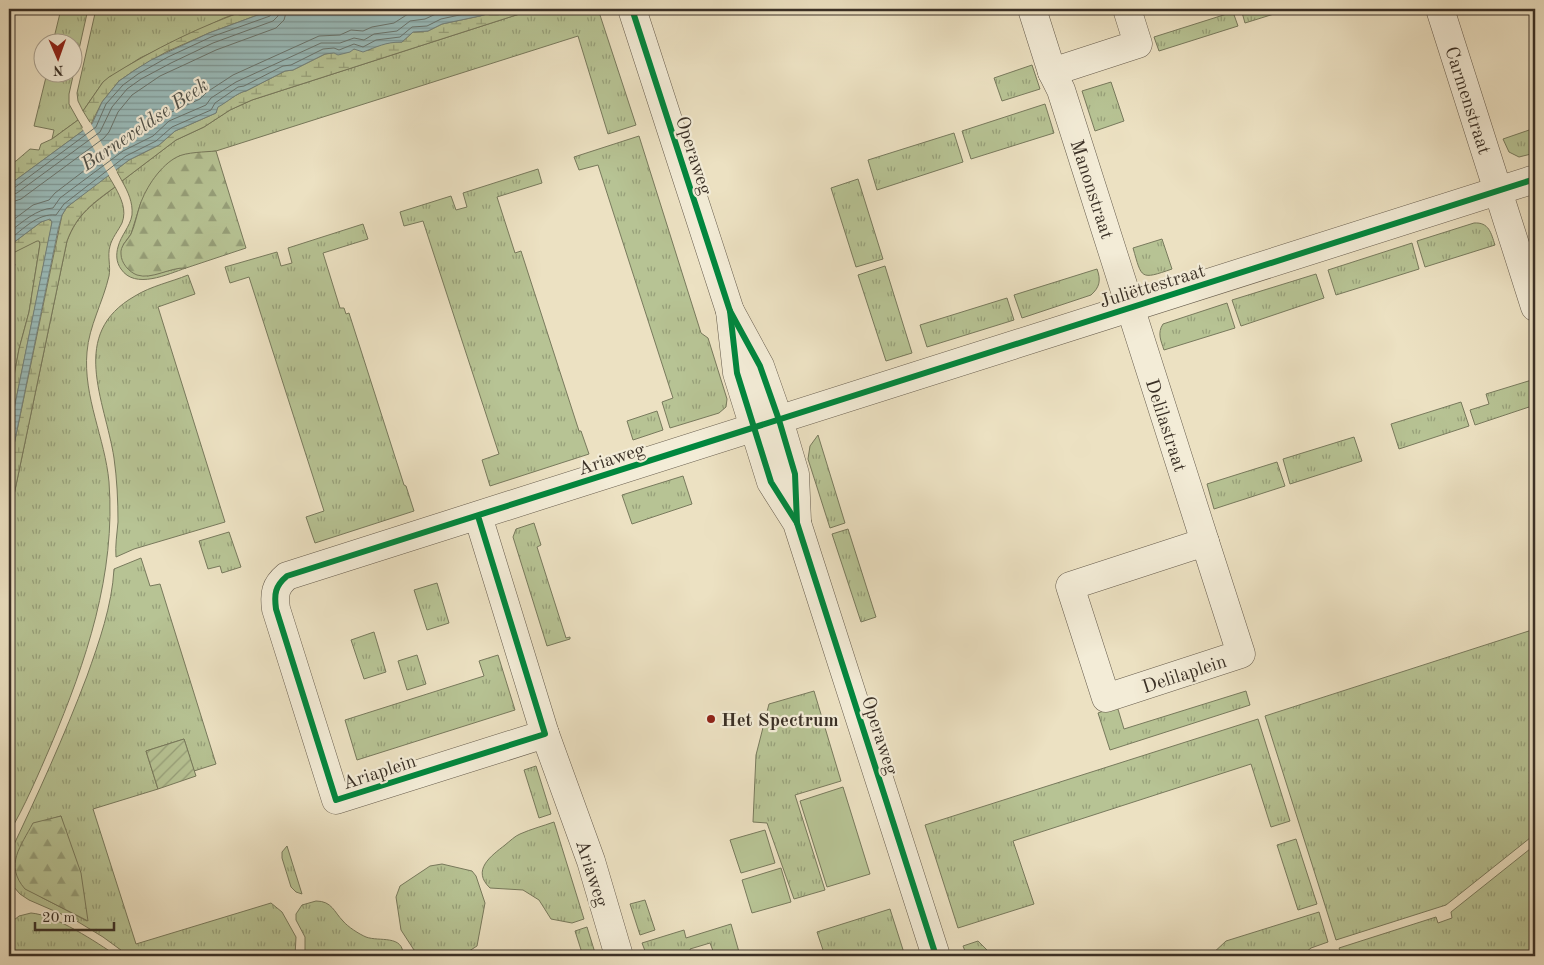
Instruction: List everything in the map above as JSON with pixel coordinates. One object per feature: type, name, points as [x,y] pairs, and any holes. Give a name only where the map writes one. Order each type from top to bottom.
[{"type":"street","name":"Operaweg","points":[[632,9],[730,311],[736,373],[766,424],[771,482],[797,523],[936,956]]},
{"type":"street","name":"Manonstraat","points":[[1032,9],[1052,72],[1061,90],[1130,307]]},
{"type":"street","points":[[1052,72],[1138,44],[1127,9]]},
{"type":"street","name":"Carmenstraat","points":[[1440,9],[1535,307]]},
{"type":"street","name":"Juliëttestraat","points":[[766,424],[1535,179]]},
{"type":"street","name":"Delilastraat","points":[[1130,307],[1205,542]]},
{"type":"street","name":"Ariaweg","points":[[478,516],[766,424]]},
{"type":"street","points":[[478,516],[545,734]]},
{"type":"street","name":"Ariaplein","points":[[478,516],[449,523],[287,576],[280,581],[274,594],[276,608],[336,800],[545,734]]},
{"type":"street","name":"Delilaplein","points":[[1205,542],[1242,654],[1106,698],[1070,586],[1205,542]]},
{"type":"street","name":"Ariaweg","points":[[545,734],[591,862],[619,956]]},
{"type":"green space","points":[[61,9],[88,9],[82,36],[82,32],[55,32]]},
{"type":"green space","points":[[96,9],[250,9],[224,18],[140,58],[103,82],[83,111],[78,101],[77,93],[79,82],[82,82],[82,71]]},
{"type":"green space","points":[[250,9],[274,9],[209,33],[166,52],[135,70],[119,81],[102,102],[91,124],[83,111],[103,82],[109,77],[178,39]]},
{"type":"green space","points":[[504,9],[535,9],[252,100],[230,110],[204,127],[176,140],[122,181],[116,170],[129,160],[159,145],[175,131],[216,113],[217,107],[239,93],[325,54],[354,49],[369,50],[377,45],[402,42],[413,32],[428,31],[442,24]]},
{"type":"green space","points":[[535,9],[598,9],[636,125],[608,134],[578,36],[216,151],[179,156],[141,202],[131,234],[123,245],[147,276],[186,268],[152,279],[135,279],[127,275],[119,266],[117,250],[132,215],[130,197],[122,181],[176,140],[204,127],[230,110],[252,100]]},
{"type":"green space","points":[[1241,9],[1290,9],[1245,23]]},
{"type":"green space","points":[[1233,12],[1238,26],[1159,51],[1154,37]]},
{"type":"green space","points":[[1032,65],[1040,89],[1002,101],[994,78]]},
{"type":"green space","points":[[45,82],[72,82],[69,104],[78,120],[52,139],[54,130],[34,126]]},
{"type":"green space","points":[[1111,82],[1124,121],[1095,131],[1082,91]]},
{"type":"green space","points":[[1045,104],[1054,133],[971,159],[962,131]]},
{"type":"green space","points":[[78,120],[84,130],[9,185],[9,163],[16,161],[30,149],[39,150],[41,144],[52,139]]},
{"type":"green space","points":[[1535,128],[1535,153],[1519,157],[1509,152],[1503,139]]},
{"type":"green space","points":[[954,133],[963,162],[877,190],[868,160]]},
{"type":"green space","points":[[639,136],[701,333],[708,338],[727,399],[726,407],[719,413],[670,428],[662,402],[673,398],[598,165],[579,170],[574,157]]},
{"type":"green space","points":[[216,151],[246,248],[186,268],[174,269],[155,275],[143,276],[131,272],[122,261],[122,248],[131,234],[140,205],[150,184],[165,165],[181,155]]},
{"type":"green space","points":[[538,169],[542,183],[497,197],[515,253],[521,251],[579,431],[581,431],[589,454],[490,486],[482,460],[499,454],[423,221],[404,226],[400,212],[451,196],[456,210],[467,207],[463,193]]},
{"type":"green space","points":[[108,175],[115,187],[86,210],[76,223],[67,241],[9,519],[9,469],[62,215],[67,207]]},
{"type":"green space","points":[[858,179],[883,259],[856,267],[831,188]]},
{"type":"green space","points":[[115,187],[123,204],[124,213],[122,223],[110,246],[109,276],[90,333],[87,352],[88,385],[109,482],[108,550],[103,584],[87,650],[64,714],[31,790],[9,833],[9,519],[67,241],[81,217],[93,204]]},
{"type":"green space","points":[[47,219],[52,221],[51,229],[9,434],[9,403],[19,349],[29,312],[40,244],[37,241],[9,255],[9,246]]},
{"type":"green space","points":[[1474,223],[1483,224],[1489,229],[1495,245],[1425,267],[1417,241]]},
{"type":"green space","points":[[363,224],[368,239],[323,253],[340,308],[344,308],[346,314],[349,313],[414,511],[315,543],[306,517],[324,511],[249,277],[230,283],[225,267],[277,252],[281,266],[292,263],[288,248]]},
{"type":"green space","points":[[1162,239],[1172,269],[1154,275],[1144,274],[1138,266],[1133,248]]},
{"type":"green space","points":[[39,240],[40,244],[29,312],[19,349],[9,403],[9,273],[13,274],[15,264],[9,263],[9,255]]},
{"type":"green space","points":[[1412,243],[1419,269],[1336,295],[1328,270]]},
{"type":"green space","points":[[885,266],[912,353],[886,361],[858,275]]},
{"type":"green space","points":[[1097,269],[1099,283],[1091,295],[1022,318],[1014,295]]},
{"type":"green space","points":[[1316,274],[1324,298],[1241,326],[1232,300]]},
{"type":"green space","points":[[188,275],[195,294],[158,307],[225,522],[134,549],[116,557],[118,498],[116,474],[96,370],[97,349],[102,329],[114,311],[135,296]]},
{"type":"green space","points":[[1007,298],[1014,320],[927,347],[920,325]]},
{"type":"green space","points":[[1227,303],[1235,328],[1164,350],[1160,334],[1163,324]]},
{"type":"green space","points":[[1535,379],[1535,405],[1475,425],[1470,410],[1489,404],[1486,394]]},
{"type":"green space","points":[[1461,402],[1469,426],[1399,449],[1391,424]]},
{"type":"green space","points":[[657,411],[663,430],[633,440],[627,421]]},
{"type":"green space","points":[[818,435],[845,523],[830,528],[808,459],[810,446]]},
{"type":"green space","points":[[1354,437],[1362,461],[1290,484],[1283,459]]},
{"type":"green space","points":[[1277,462],[1285,486],[1214,509],[1207,484]]},
{"type":"green space","points":[[683,476],[692,504],[632,524],[622,495]]},
{"type":"green space","points":[[534,523],[541,545],[537,547],[566,638],[570,637],[570,639],[547,646],[513,537],[516,529]]},
{"type":"green space","points":[[848,529],[876,617],[861,622],[832,534]]},
{"type":"green space","points":[[229,532],[241,567],[222,573],[220,566],[208,569],[199,541]]},
{"type":"green space","points":[[141,558],[150,586],[160,584],[216,764],[194,771],[184,739],[146,751],[158,789],[93,809],[136,944],[271,903],[282,912],[296,937],[295,956],[129,956],[75,920],[29,900],[13,886],[9,877],[9,855],[50,766],[87,676],[108,610],[114,569]],"holes":[[[61,816],[87,921],[41,897],[51,819]]]},
{"type":"green space","points":[[437,583],[449,623],[427,630],[414,590]]},
{"type":"green space","points":[[1535,629],[1535,772],[1529,783],[1535,790],[1535,834],[1446,905],[1336,940],[1265,716]]},
{"type":"green space","points":[[374,632],[386,672],[364,679],[351,640]]},
{"type":"green space","points":[[417,655],[426,684],[407,690],[398,661]]},
{"type":"green space","points":[[498,655],[515,710],[357,760],[345,720],[484,676],[479,661]]},
{"type":"green space","points":[[814,691],[841,781],[795,795],[825,890],[794,899],[767,823],[753,822],[756,755],[769,704]]},
{"type":"green space","points":[[1246,691],[1250,705],[1110,750],[1098,713],[1117,706],[1124,729]]},
{"type":"green space","points":[[1258,719],[1290,821],[1271,827],[1251,764],[1013,841],[1034,904],[958,928],[925,825]]},
{"type":"green space","points":[[184,739],[196,776],[158,789],[146,751]]},
{"type":"green space","points":[[536,766],[551,814],[539,818],[524,770]]},
{"type":"green space","points":[[843,787],[870,874],[827,887],[800,801]]},
{"type":"green space","points":[[61,816],[81,873],[88,921],[25,889],[16,872],[17,856],[33,823]]},
{"type":"green space","points":[[554,822],[584,919],[572,923],[551,919],[539,900],[523,890],[490,888],[482,875],[485,864],[489,859],[514,837]]},
{"type":"green space","points":[[765,830],[775,863],[741,873],[730,840]]},
{"type":"green space","points":[[1296,839],[1317,904],[1298,910],[1277,845]]},
{"type":"green space","points":[[1535,845],[1535,956],[1342,956],[1339,948],[1436,917],[1438,923],[1452,918],[1451,912]]},
{"type":"green space","points":[[287,846],[302,894],[296,892],[291,887],[282,858],[282,852]]},
{"type":"green space","points":[[442,864],[472,871],[476,876],[485,903],[477,946],[466,953],[426,956],[414,950],[401,930],[396,897],[400,886],[430,866]]},
{"type":"green space","points":[[781,868],[791,902],[752,913],[742,880]]},
{"type":"green space","points":[[645,900],[655,930],[640,935],[630,904]]},
{"type":"green space","points":[[316,901],[329,905],[345,923],[363,936],[390,940],[399,944],[403,956],[305,956],[305,937],[296,920],[296,914],[302,905]]},
{"type":"green space","points":[[890,909],[905,956],[825,956],[817,932]]},
{"type":"green space","points":[[1319,912],[1328,942],[1311,948],[1301,956],[1210,956],[1226,941]]},
{"type":"green space","points":[[31,913],[64,924],[117,956],[9,956],[9,924],[19,916]]},
{"type":"green space","points":[[731,924],[739,952],[726,956],[715,956],[710,943],[690,949],[692,956],[647,956],[642,943],[684,930],[686,938]]},
{"type":"green space","points":[[587,927],[596,956],[583,956],[575,931]]},
{"type":"green space","points":[[978,941],[993,956],[967,956],[963,946]]},
{"type":"water","name":"Barneveldse Beek","points":[[274,9],[504,9],[442,24],[428,31],[413,32],[402,42],[386,44],[363,52],[354,49],[338,55],[334,53],[325,54],[293,70],[285,71],[236,95],[218,107],[216,113],[175,131],[159,145],[129,160],[67,207],[62,215],[58,230],[9,469],[9,434],[52,222],[50,219],[41,222],[9,246],[9,185],[92,124],[102,102],[119,81],[135,70],[151,60],[209,33]]},
{"type":"pier","points":[[90,122],[117,172],[110,177],[82,128]]},
{"type":"cycle path","points":[[632,9],[730,311],[760,366],[779,420],[795,474],[797,523]]},
{"type":"cycle path","points":[[478,516],[545,734],[336,800],[276,609],[276,591],[280,583],[287,576],[1535,179]]},
{"type":"cycle path","points":[[730,311],[737,373],[771,482],[797,523],[936,956]]},
{"type":"place","name":"Het Spectrum","points":[[711,719]]}]
